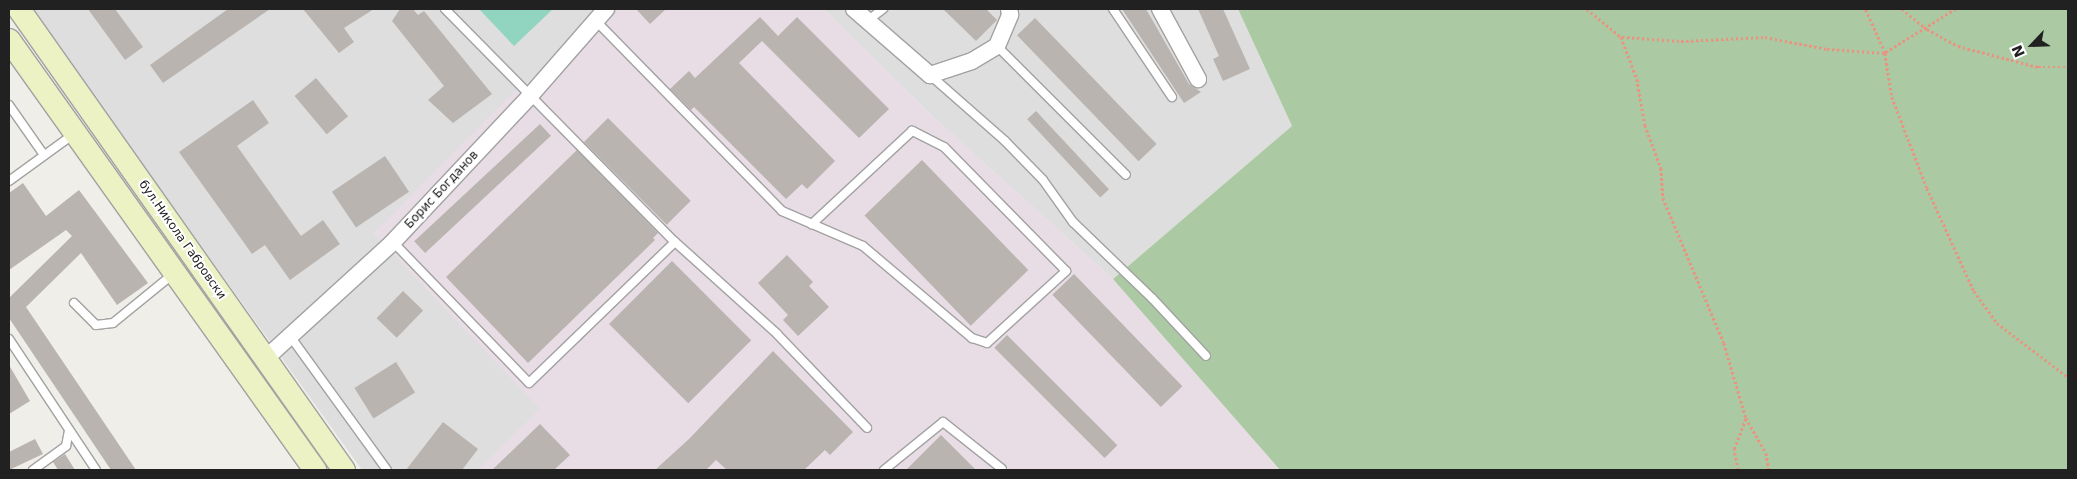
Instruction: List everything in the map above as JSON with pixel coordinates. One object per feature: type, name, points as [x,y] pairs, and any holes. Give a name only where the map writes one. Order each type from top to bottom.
[{"type":"street","name":"бул.Никола Габровски","points":[[19,9],[344,470]]},
{"type":"street","points":[[854,9],[930,75],[972,61],[998,46],[1010,15],[1009,9]]},
{"type":"street","points":[[1160,9],[1198,79]]},
{"type":"street","name":"Борис Богданов","points":[[265,358],[393,242],[529,97],[601,15]]},
{"type":"street","name":"бул.Никола Габровски","points":[[9,40],[315,470]]},
{"type":"lane","points":[[445,9],[529,97],[675,242],[777,334],[867,428]]},
{"type":"lane","points":[[867,21],[883,9]]},
{"type":"lane","points":[[1113,9],[1172,97]]},
{"type":"lane","points":[[601,15],[782,211],[812,224],[863,246],[972,338],[988,343],[1066,271],[944,147],[912,131],[812,224]]},
{"type":"lane","points":[[998,46],[1126,175]]},
{"type":"lane","points":[[930,75],[1005,141],[1043,180],[1073,222],[1152,298],[1206,356]]},
{"type":"lane","points":[[9,104],[44,155]]},
{"type":"lane","points":[[9,181],[75,133]]},
{"type":"lane","points":[[393,242],[529,382],[675,242]]},
{"type":"lane","points":[[74,303],[96,325],[112,323],[174,273]]},
{"type":"lane","points":[[290,336],[387,470]]},
{"type":"lane","points":[[9,339],[96,470]]},
{"type":"lane","points":[[884,470],[943,422],[1002,469]]},
{"type":"lane","points":[[33,470],[66,446],[69,430]]},
{"type":"path","points":[[1587,9],[1621,37],[1638,79],[1645,125],[1661,168],[1663,198],[1724,344],[1746,418],[1766,453],[1769,470]]},
{"type":"path","points":[[1865,9],[1885,53],[1892,97],[1927,188],[1974,292],[1997,323],[2068,377]]},
{"type":"path","points":[[1902,9],[1927,29],[1958,46],[1996,58],[2038,67],[2068,67]]},
{"type":"path","points":[[1621,37],[1681,40],[1764,37],[1826,49],[1885,53],[1927,29],[1956,9]]},
{"type":"path","points":[[1738,470],[1734,449],[1746,418]]},
{"type":"shaded area","points":[[31,9],[617,9],[593,36],[374,233],[541,409],[478,470],[362,470]]},
{"type":"shaded area","points":[[617,9],[824,9],[933,117],[1113,279],[1280,470],[478,470],[540,409],[374,233],[518,88],[593,36]]},
{"type":"shaded area","points":[[824,9],[1238,9],[1292,126],[1113,279],[933,117]]},
{"type":"green space","points":[[479,9],[553,9],[514,46]]},
{"type":"green space","points":[[1238,9],[2068,9],[2068,470],[1280,470],[1113,279],[1292,126]]},
{"type":"building","points":[[88,9],[115,9],[143,47],[125,60]]},
{"type":"building","points":[[228,9],[270,9],[163,83],[150,65]]},
{"type":"building","points":[[303,9],[374,9],[344,28],[354,42],[339,53]]},
{"type":"building","points":[[400,9],[413,9],[418,15],[424,11],[492,94],[453,123],[428,100],[444,86],[392,21]]},
{"type":"building","points":[[636,9],[666,9],[650,24]]},
{"type":"building","points":[[943,9],[986,9],[997,20],[976,41]]},
{"type":"building","points":[[1122,9],[1146,9],[1189,84],[1201,92],[1184,103]]},
{"type":"building","points":[[1198,9],[1223,9],[1250,69],[1223,81],[1213,59],[1219,56]]},
{"type":"building","points":[[760,17],[778,36],[797,17],[889,109],[859,138],[762,41],[739,63],[835,161],[807,189],[802,184],[786,199],[694,107],[691,110],[670,89],[689,71],[695,78]]},
{"type":"building","points":[[1035,18],[1157,144],[1139,161],[1017,35]]},
{"type":"building","points":[[316,78],[348,116],[327,134],[295,96]]},
{"type":"building","points":[[253,100],[269,123],[237,146],[301,236],[323,220],[340,244],[290,280],[265,245],[252,254],[179,152]]},
{"type":"building","points":[[1036,111],[1109,189],[1100,197],[1027,119]]},
{"type":"building","points":[[608,118],[691,201],[667,225],[584,142]]},
{"type":"building","points":[[540,124],[551,136],[425,253],[414,241]]},
{"type":"building","points":[[577,150],[658,233],[653,238],[655,240],[528,363],[446,277]]},
{"type":"building","points":[[385,156],[409,192],[356,227],[332,192]]},
{"type":"building","points":[[922,160],[1028,270],[971,326],[864,216]]},
{"type":"building","points":[[23,183],[46,216],[79,190],[148,283],[117,305],[81,253],[26,307],[136,470],[111,470],[9,318],[9,298],[72,236],[66,230],[9,270],[9,193]]},
{"type":"building","points":[[787,255],[813,282],[809,286],[829,307],[798,336],[783,320],[788,315],[758,283]]},
{"type":"building","points":[[672,261],[751,340],[688,403],[609,324]]},
{"type":"building","points":[[1074,274],[1182,386],[1161,407],[1052,295]]},
{"type":"building","points":[[403,291],[423,310],[397,338],[377,318]]},
{"type":"building","points":[[1007,335],[1117,445],[1105,458],[994,348]]},
{"type":"building","points":[[773,351],[853,432],[830,455],[825,450],[804,470],[727,470],[716,460],[706,470],[655,470],[689,439]]},
{"type":"building","points":[[396,362],[415,393],[374,418],[354,388]]},
{"type":"building","points":[[9,365],[30,401],[9,414]]},
{"type":"building","points":[[443,422],[478,449],[462,470],[406,470]]},
{"type":"building","points":[[540,424],[570,455],[554,470],[492,470]]},
{"type":"building","points":[[941,435],[976,470],[906,470]]},
{"type":"building","points":[[35,439],[43,454],[9,470],[9,452]]},
{"type":"building","points":[[65,454],[75,470],[58,470],[53,462]]}]
